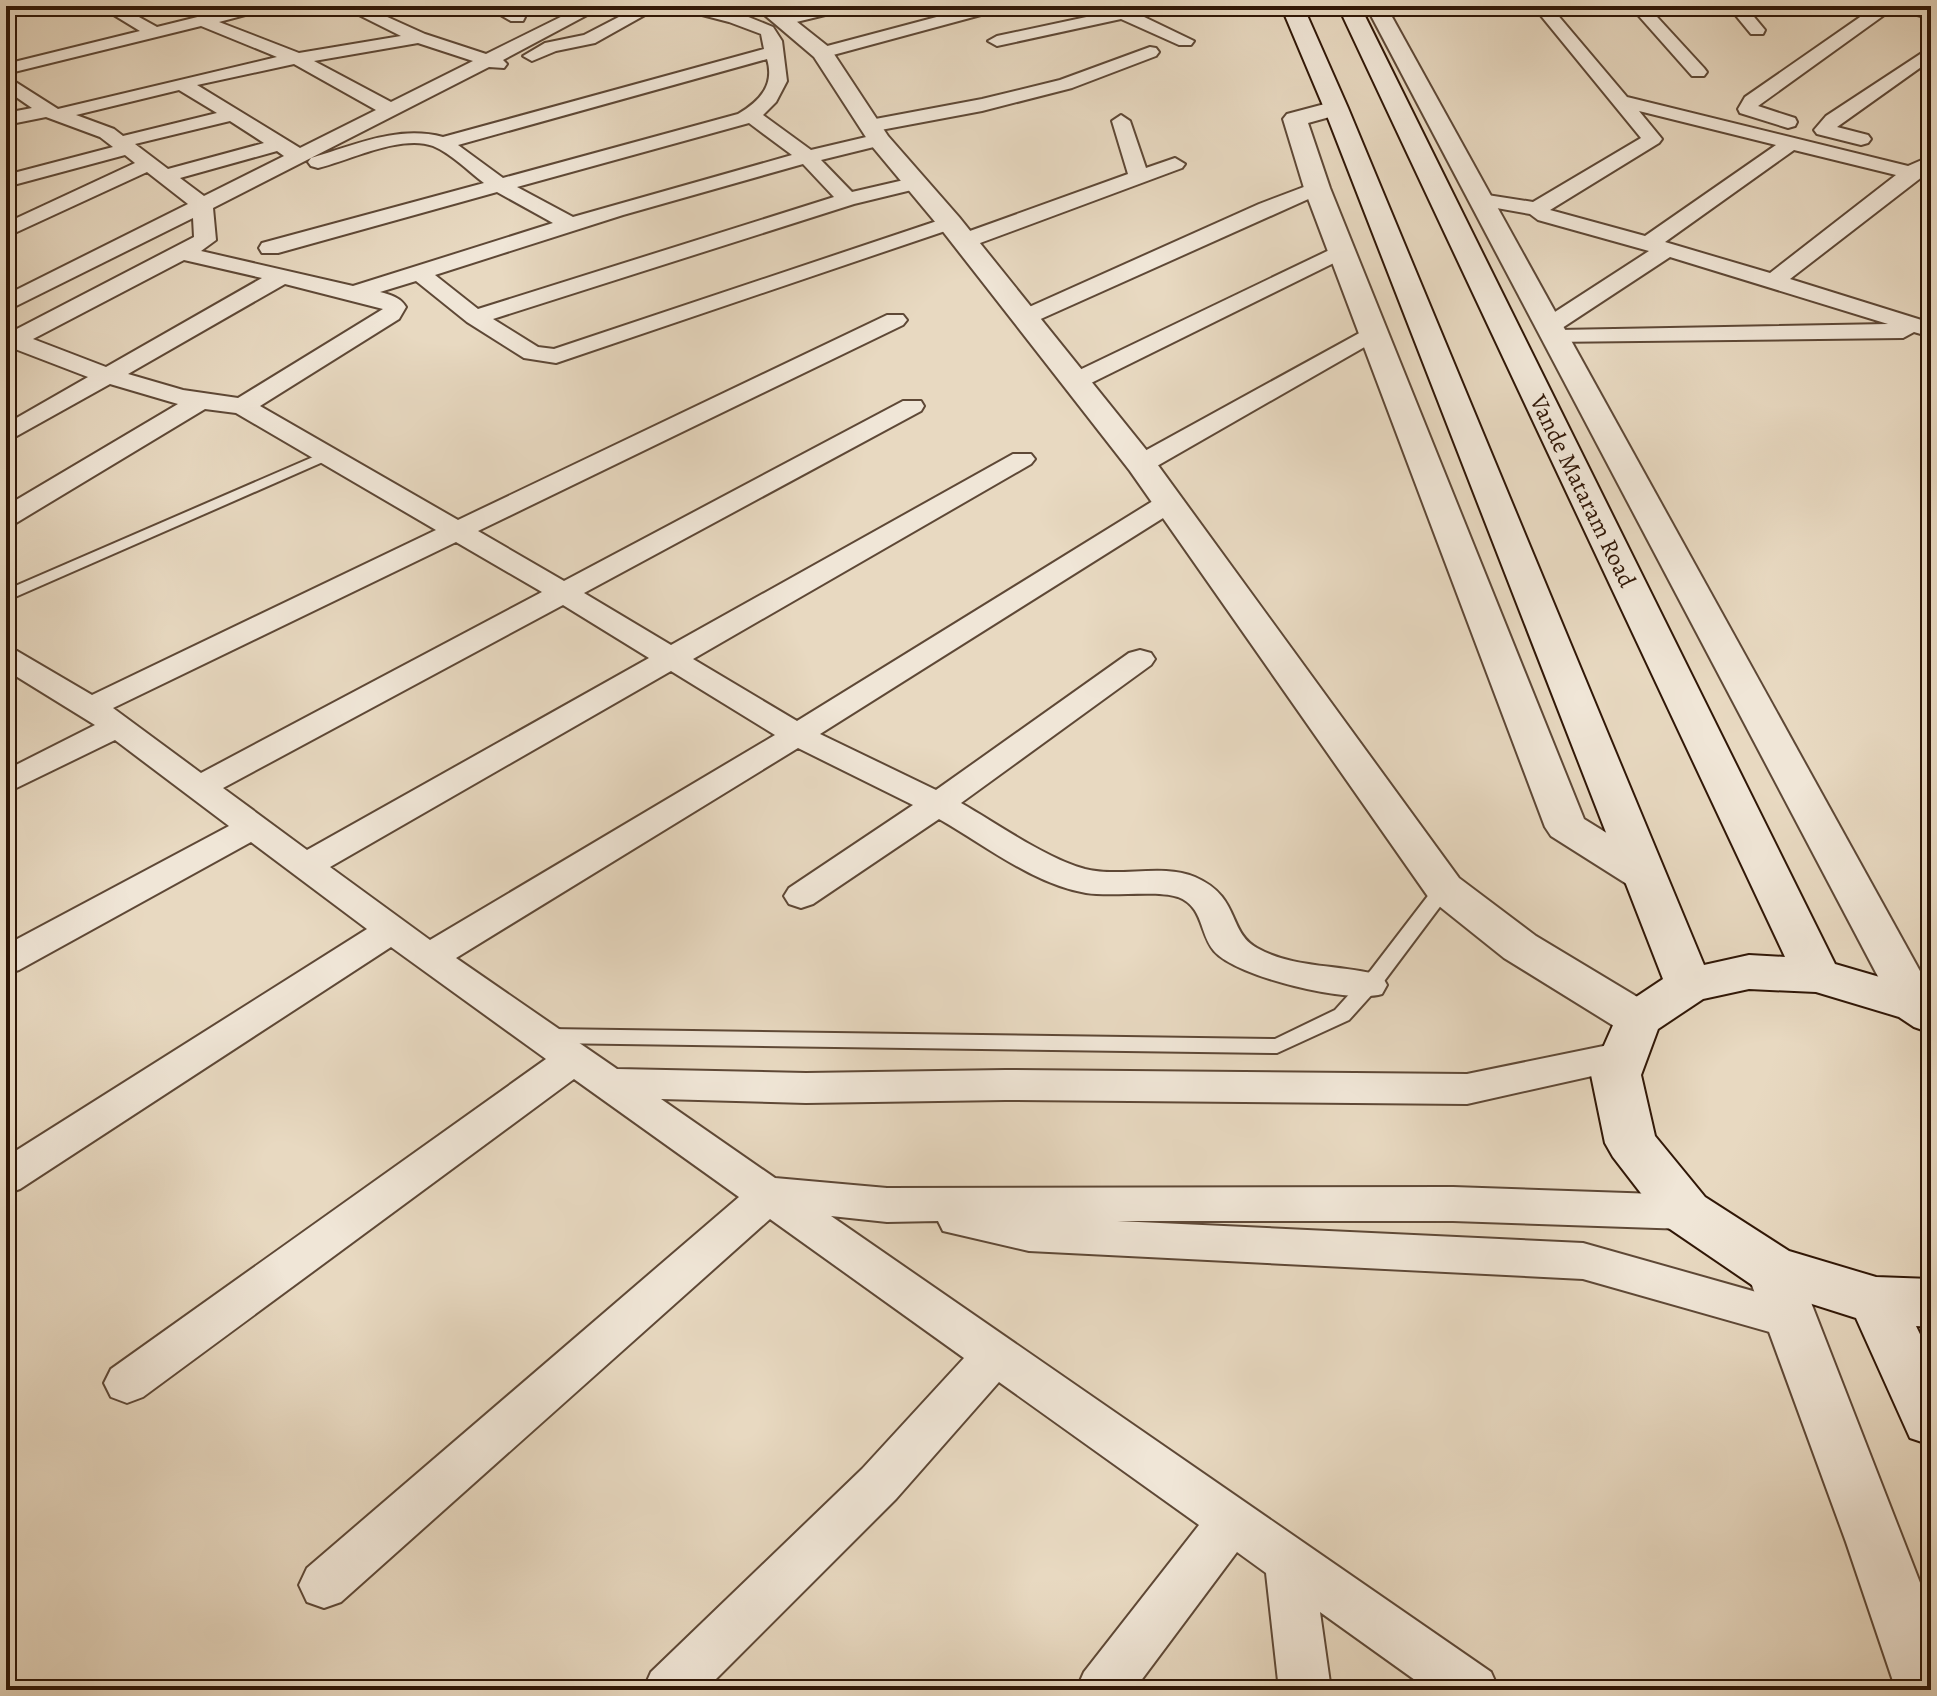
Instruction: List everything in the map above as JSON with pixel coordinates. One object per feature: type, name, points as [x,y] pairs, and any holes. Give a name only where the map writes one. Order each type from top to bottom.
[{"type":"main road","name":"Vande Mataram Road","points":[[1349,6],[1817,975]]},
{"type":"main road","points":[[1284,8],[1336,108],[1689,985]]},
{"type":"main road","points":[[1924,1010],[1817,975],[1749,972],[1689,985],[1631,1038],[1616,1075],[1631,1143],[1686,1212],[1782,1294],[1931,1303]]},
{"type":"main road","points":[[1876,1301],[1931,1419]]},
{"type":"street","points":[[107,6],[154,32]]},
{"type":"street","points":[[7,80],[154,32],[262,6]]},
{"type":"street","points":[[349,6],[419,38],[510,67]]},
{"type":"street","points":[[493,6],[517,17]]},
{"type":"street","points":[[6,304],[202,213],[297,154],[596,6]]},
{"type":"street","points":[[551,47],[562,35],[616,6]]},
{"type":"street","points":[[181,83],[297,154],[431,110],[551,47],[589,39],[653,6]]},
{"type":"street","points":[[270,248],[751,115],[768,102],[777,88],[781,66],[767,31],[721,14],[685,6]]},
{"type":"street","points":[[774,13],[844,6]]},
{"type":"street","points":[[822,53],[997,6]]},
{"type":"street","points":[[997,41],[1161,6]]},
{"type":"street","points":[[1376,6],[1924,1010]]},
{"type":"street","points":[[1541,6],[1652,139]]},
{"type":"street","points":[[1638,6],[1698,72]]},
{"type":"street","points":[[1736,6],[1757,30]]},
{"type":"street","points":[[1885,145],[1747,109],[1752,101],[1887,6]]},
{"type":"street","points":[[1901,6],[1931,14]]},
{"type":"street","points":[[774,13],[822,53],[874,133],[1026,317],[1141,464],[1444,888],[1631,1038]]},
{"type":"street","points":[[1123,14],[1185,41]]},
{"type":"street","points":[[200,20],[296,58],[389,109]]},
{"type":"street","points":[[6,119],[53,112],[296,58],[419,38]]},
{"type":"street","points":[[443,143],[773,52]]},
{"type":"street","points":[[355,293],[570,224],[806,156],[874,133],[1066,84],[1150,52]]},
{"type":"street","points":[[1824,130],[1833,120],[1931,52]]},
{"type":"street","points":[[7,80],[53,112],[118,142],[158,170],[202,213],[205,240],[9,341]]},
{"type":"street","points":[[1621,101],[1793,142],[1922,161]]},
{"type":"street","points":[[1336,108],[1295,119],[1317,188],[1566,827],[1645,876]]},
{"type":"street","points":[[6,181],[118,142],[232,115]]},
{"type":"street","points":[[751,115],[806,156],[848,199]]},
{"type":"street","points":[[1536,209],[1689,118]]},
{"type":"street","points":[[1121,121],[1139,177]]},
{"type":"street","points":[[6,231],[158,170],[420,137],[443,143],[501,186],[570,224]]},
{"type":"street","points":[[78,140],[118,142]]},
{"type":"street","points":[[1552,331],[1793,142]]},
{"type":"street","points":[[1774,281],[1922,161]]},
{"type":"street","points":[[419,273],[475,317],[532,353],[556,356],[1175,164]]},
{"type":"street","points":[[475,317],[848,199],[917,183]]},
{"type":"street","points":[[1026,317],[1317,188]]},
{"type":"street","points":[[1481,200],[1536,209],[1545,216],[1774,281],[1924,318],[1931,330],[1552,331]]},
{"type":"street","points":[[1076,381],[1342,250]]},
{"type":"street","points":[[184,253],[387,301],[395,307],[391,314],[242,406]]},
{"type":"street","points":[[6,434],[282,276]]},
{"type":"street","points":[[6,783],[104,716],[455,531],[895,320]]},
{"type":"street","points":[[1141,464],[1374,332]]},
{"type":"street","points":[[9,341],[107,376],[197,403],[242,406],[564,593],[797,735],[938,804],[1055,871],[1085,881],[1179,884],[1201,894],[1213,907],[1227,942],[1244,957],[1298,974],[1369,985]]},
{"type":"street","points":[[6,517],[197,403]]},
{"type":"street","points":[[200,787],[912,406]]},
{"type":"street","points":[[307,865],[1022,459]]},
{"type":"street","points":[[429,957],[797,735],[1170,502]]},
{"type":"street","points":[[6,657],[104,716],[251,828],[307,865],[429,957],[1473,1690]]},
{"type":"street","points":[[801,896],[938,804],[1140,659]]},
{"type":"street","points":[[6,961],[251,828]]},
{"type":"street","points":[[6,1178],[392,930]]},
{"type":"street","points":[[607,1083],[806,1088],[1005,1085],[1467,1089],[1631,1038]]},
{"type":"street","points":[[127,1383],[557,1047]]},
{"type":"street","points":[[324,1585],[770,1194],[887,1205],[1453,1204],[1686,1212]]},
{"type":"street","points":[[887,1205],[1029,1234],[1583,1261],[1782,1294],[1876,1542],[1928,1690]]},
{"type":"street","points":[[669,1690],[879,1484],[997,1353]]},
{"type":"street","points":[[1102,1690],[1231,1522]]},
{"type":"street","points":[[1289,1563],[1305,1690]]},
{"type":"lane","points":[[6,596],[327,455]]},
{"type":"lane","points":[[557,1047],[1277,1046],[1342,1015],[1444,888]]}]
